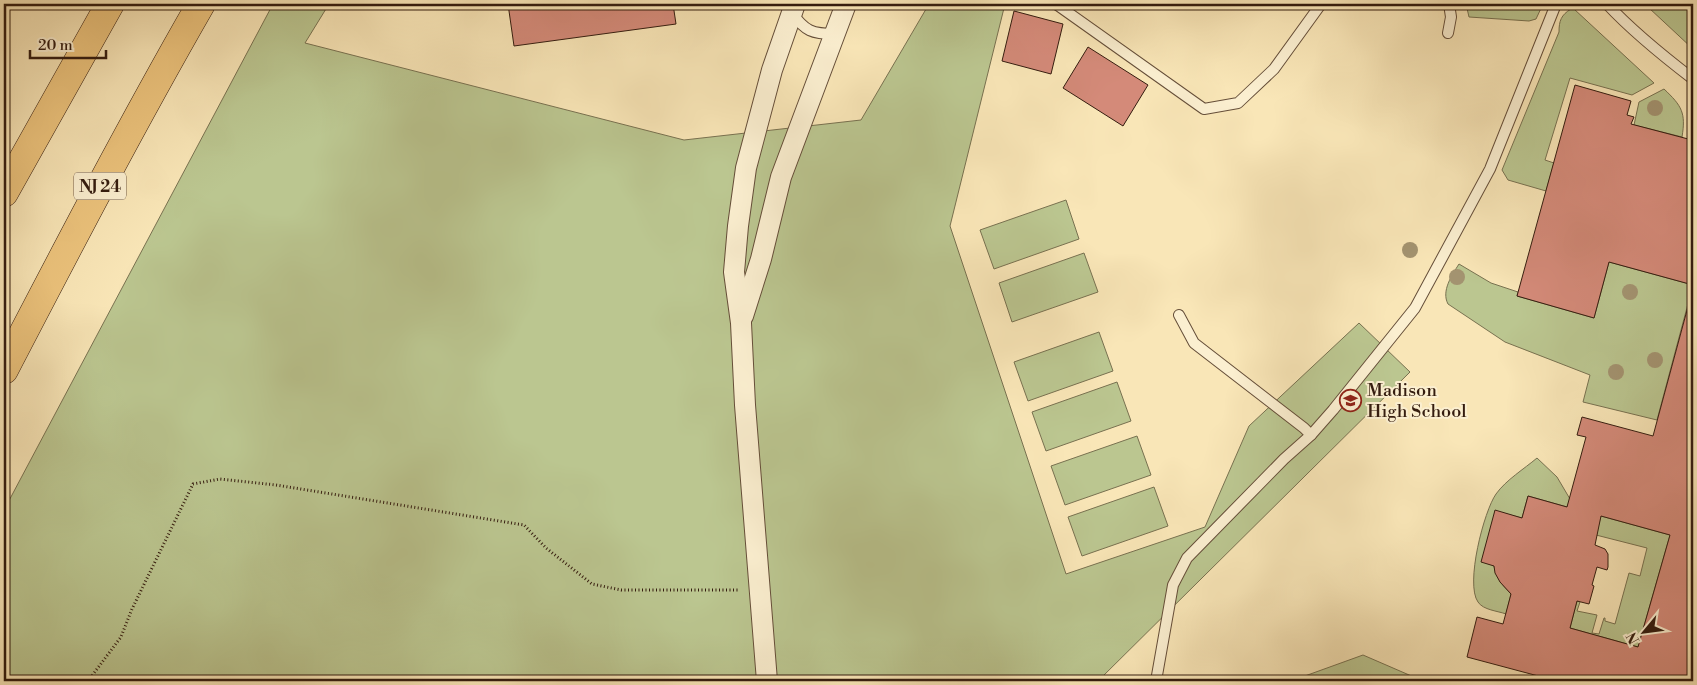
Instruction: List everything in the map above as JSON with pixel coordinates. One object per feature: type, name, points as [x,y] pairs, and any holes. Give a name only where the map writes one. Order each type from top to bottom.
[{"type":"highway","points":[[4,193],[110,4]]},
{"type":"highway","name":"NJ 24","points":[[4,370],[158,79],[201,4]]},
{"type":"street","points":[[741,323],[761,259],[781,177],[846,4]]},
{"type":"street","points":[[767,681],[745,405],[741,323],[734,272],[746,168],[772,70],[794,8]]},
{"type":"lane","points":[[1056,4],[1204,109],[1238,103],[1274,69],[1321,4]]},
{"type":"lane","points":[[1448,33],[1451,17],[1449,4]]},
{"type":"lane","points":[[1156,681],[1173,585],[1187,558],[1284,459],[1311,435],[1415,308],[1490,169],[1556,4]]},
{"type":"lane","points":[[1607,4],[1667,59],[1693,79]]},
{"type":"lane","points":[[794,8],[800,24],[809,31],[819,34],[835,34]]},
{"type":"lane","points":[[1178,315],[1194,343],[1311,435]]},
{"type":"path","points":[[88,681],[121,637],[132,609],[193,484],[220,479],[276,485],[524,525],[546,548],[592,584],[621,590],[760,590]]},
{"type":"green space","points":[[273,4],[329,4],[305,43],[684,140],[861,120],[929,4],[1005,4],[950,226],[1066,574],[1205,527],[1249,426],[1359,323],[1410,372],[1098,681],[4,681],[4,510]]},
{"type":"green space","points":[[1466,4],[1543,4],[1536,19],[1529,21],[1469,17]]},
{"type":"green space","points":[[1644,4],[1693,4],[1693,49],[1649,8]]},
{"type":"green space","points":[[1571,9],[1574,9],[1654,83],[1632,95],[1570,78],[1545,160],[1554,163],[1546,191],[1508,180],[1502,170],[1559,32],[1561,19]]},
{"type":"green space","points":[[1664,89],[1675,100],[1681,110],[1683,116],[1682,137],[1634,125],[1639,102]]},
{"type":"green space","points":[[1066,200],[1079,239],[994,269],[980,230]]},
{"type":"green space","points":[[1084,253],[1098,292],[1012,322],[999,283]]},
{"type":"green space","points":[[1609,262],[1693,285],[1657,420],[1583,402],[1590,375],[1505,342],[1448,304],[1446,299],[1448,283],[1459,264],[1491,283],[1518,292],[1517,296],[1594,318]]},
{"type":"green space","points":[[1099,332],[1113,371],[1028,401],[1014,362]]},
{"type":"green space","points":[[1117,382],[1131,421],[1046,451],[1032,412]]},
{"type":"green space","points":[[1137,436],[1151,475],[1065,505],[1051,466]]},
{"type":"green space","points":[[1537,458],[1557,477],[1570,499],[1567,507],[1528,496],[1522,518],[1495,511],[1494,566],[1500,581],[1511,594],[1506,614],[1487,609],[1478,602],[1474,580],[1478,548],[1486,516],[1491,503],[1500,489]]},
{"type":"green space","points":[[1154,487],[1168,526],[1082,556],[1068,517]]},
{"type":"green space","points":[[1601,516],[1670,535],[1638,647],[1570,628],[1577,601],[1580,602],[1577,611],[1597,615],[1592,633],[1599,634],[1604,618],[1605,621],[1615,624],[1629,573],[1640,576],[1647,548],[1596,535]]},
{"type":"green space","points":[[1363,655],[1423,681],[1291,681]]},
{"type":"building","points":[[508,4],[673,4],[676,24],[514,46]]},
{"type":"building","points":[[1014,11],[1063,24],[1051,74],[1002,61]]},
{"type":"building","points":[[1088,47],[1148,85],[1123,126],[1063,88]]},
{"type":"building","points":[[1575,85],[1631,101],[1627,115],[1634,117],[1631,124],[1692,140],[1693,137],[1693,285],[1609,262],[1594,318],[1517,296]]},
{"type":"building","points":[[1693,288],[1693,681],[1557,681],[1467,657],[1477,617],[1503,624],[1511,594],[1500,582],[1495,573],[1494,566],[1481,562],[1495,510],[1522,518],[1528,496],[1567,507],[1586,437],[1577,435],[1582,417],[1653,436]],"holes":[[[1601,516],[1670,535],[1638,647],[1570,628],[1577,601],[1589,604],[1597,567],[1607,570],[1608,567],[1608,554],[1605,549],[1595,545]]]},
{"type":"place","name":"Madison High School","points":[[1351,400]]}]
